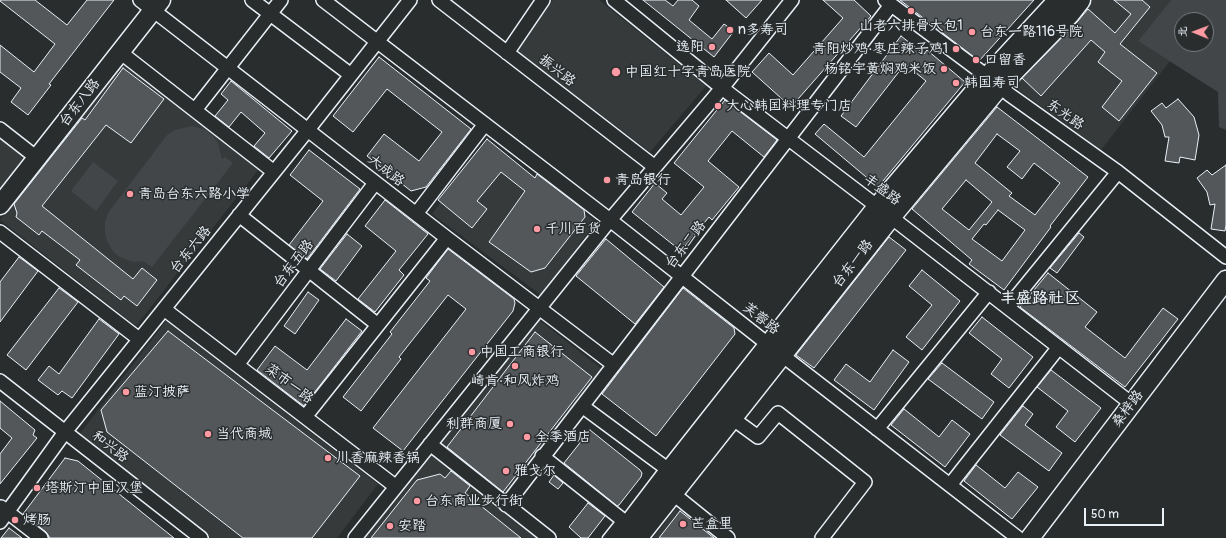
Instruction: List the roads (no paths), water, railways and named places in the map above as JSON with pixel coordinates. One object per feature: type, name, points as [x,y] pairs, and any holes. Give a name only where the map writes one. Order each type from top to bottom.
[{"type":"main road","name":"台东一路","points":[[626,526],[665,474],[884,211],[994,82],[1059,0]]},
{"type":"main road","name":"台东一路","points":[[994,82],[1069,14],[1080,0]]},
{"type":"main road","name":"台东八路","points":[[0,205],[120,52],[151,3]]},
{"type":"main road","name":"桑梓路","points":[[1030,538],[1226,280]]},
{"type":"main road","name":"台东一路","points":[[665,474],[732,418],[768,350]]},
{"type":"street","points":[[252,0],[351,75]]},
{"type":"street","points":[[195,110],[281,0]]},
{"type":"street","name":"芙蓉路","points":[[323,0],[610,220],[677,273],[768,350],[877,429],[1018,538]]},
{"type":"street","name":"台东六路","points":[[2,514],[65,432],[307,131],[410,0]]},
{"type":"street","name":"振兴路","points":[[439,0],[655,168]]},
{"type":"street","name":"丰盛路","points":[[614,0],[722,88],[884,211],[1132,404]]},
{"type":"street","points":[[354,538],[610,220],[722,88],[792,0]]},
{"type":"street","points":[[507,52],[537,2]]},
{"type":"street","name":"东光路","points":[[888,2],[1010,95],[1118,172],[1226,257]]},
{"type":"street","name":"台东二路","points":[[506,505],[542,456],[614,365],[677,273],[788,138],[888,2]]},
{"type":"street","name":"大成路","points":[[151,3],[228,69],[307,131],[614,365]]},
{"type":"street","points":[[120,52],[274,172]]},
{"type":"street","points":[[416,214],[485,124]]},
{"type":"street","points":[[0,129],[37,158]]},
{"type":"street","points":[[1008,307],[1118,172]]},
{"type":"street","name":"台东五路","points":[[237,365],[375,183]]},
{"type":"street","points":[[239,215],[378,325]]},
{"type":"street","points":[[0,232],[139,339]]},
{"type":"street","points":[[310,420],[378,325],[447,238]]},
{"type":"street","points":[[877,429],[988,292]]},
{"type":"street","name":"菜市一路","points":[[164,309],[395,486]]},
{"type":"street","points":[[950,486],[1059,347]]},
{"type":"street","name":"和兴路","points":[[0,381],[201,538]]},
{"type":"street","points":[[582,406],[665,474],[728,538]]},
{"type":"street","points":[[732,418],[758,437],[778,412],[865,482],[822,538]]},
{"type":"street","points":[[430,444],[549,538]]},
{"type":"street","points":[[542,456],[626,526]]},
{"type":"street","points":[[2,514],[41,538]]},
{"type":"lane","points":[[606,538],[626,526]]},
{"type":"place","name":"山老六排骨大包1","points":[[911,11]]},
{"type":"place","name":"n多寿司","points":[[730,30]]},
{"type":"place","name":"台东一路116号院","points":[[972,32]]},
{"type":"place","name":"逸阳","points":[[712,47]]},
{"type":"place","name":"青阳炒鸡·枣庄辣子鸡1","points":[[956,49]]},
{"type":"place","name":"口留香","points":[[976,60]]},
{"type":"place","name":"杨铭宇黄焖鸡米饭","points":[[944,69]]},
{"type":"place","name":"中国红十字青岛医院","points":[[616,72]]},
{"type":"place","name":"韩国寿司","points":[[956,83]]},
{"type":"place","name":"大心韩国料理专门店","points":[[718,106]]},
{"type":"place","name":"青岛银行","points":[[607,180]]},
{"type":"place","name":"青岛台东六路小学","points":[[130,194]]},
{"type":"place","name":"千川百货","points":[[537,229]]},
{"type":"place","name":"中国工商银行","points":[[472,352]]},
{"type":"place","name":"崎肯·和风炸鸡","points":[[515,366]]},
{"type":"place","name":"蓝汀披萨","points":[[126,392]]},
{"type":"place","name":"利群商厦","points":[[510,424]]},
{"type":"place","name":"当代商城","points":[[208,434]]},
{"type":"place","name":"全季酒店","points":[[527,437]]},
{"type":"place","name":"川香麻辣香锅","points":[[328,458]]},
{"type":"place","name":"雅戈尔","points":[[506,471]]},
{"type":"place","name":"塔斯汀中国汉堡","points":[[37,488]]},
{"type":"place","name":"台东商业步行街","points":[[417,501]]},
{"type":"place","name":"烤肠","points":[[15,520]]},
{"type":"place","name":"芒盒里","points":[[683,524]]},
{"type":"place","name":"安踏","points":[[390,526]]},
{"type":"district","name":"丰盛路社区","points":[[1040,299]]}]
